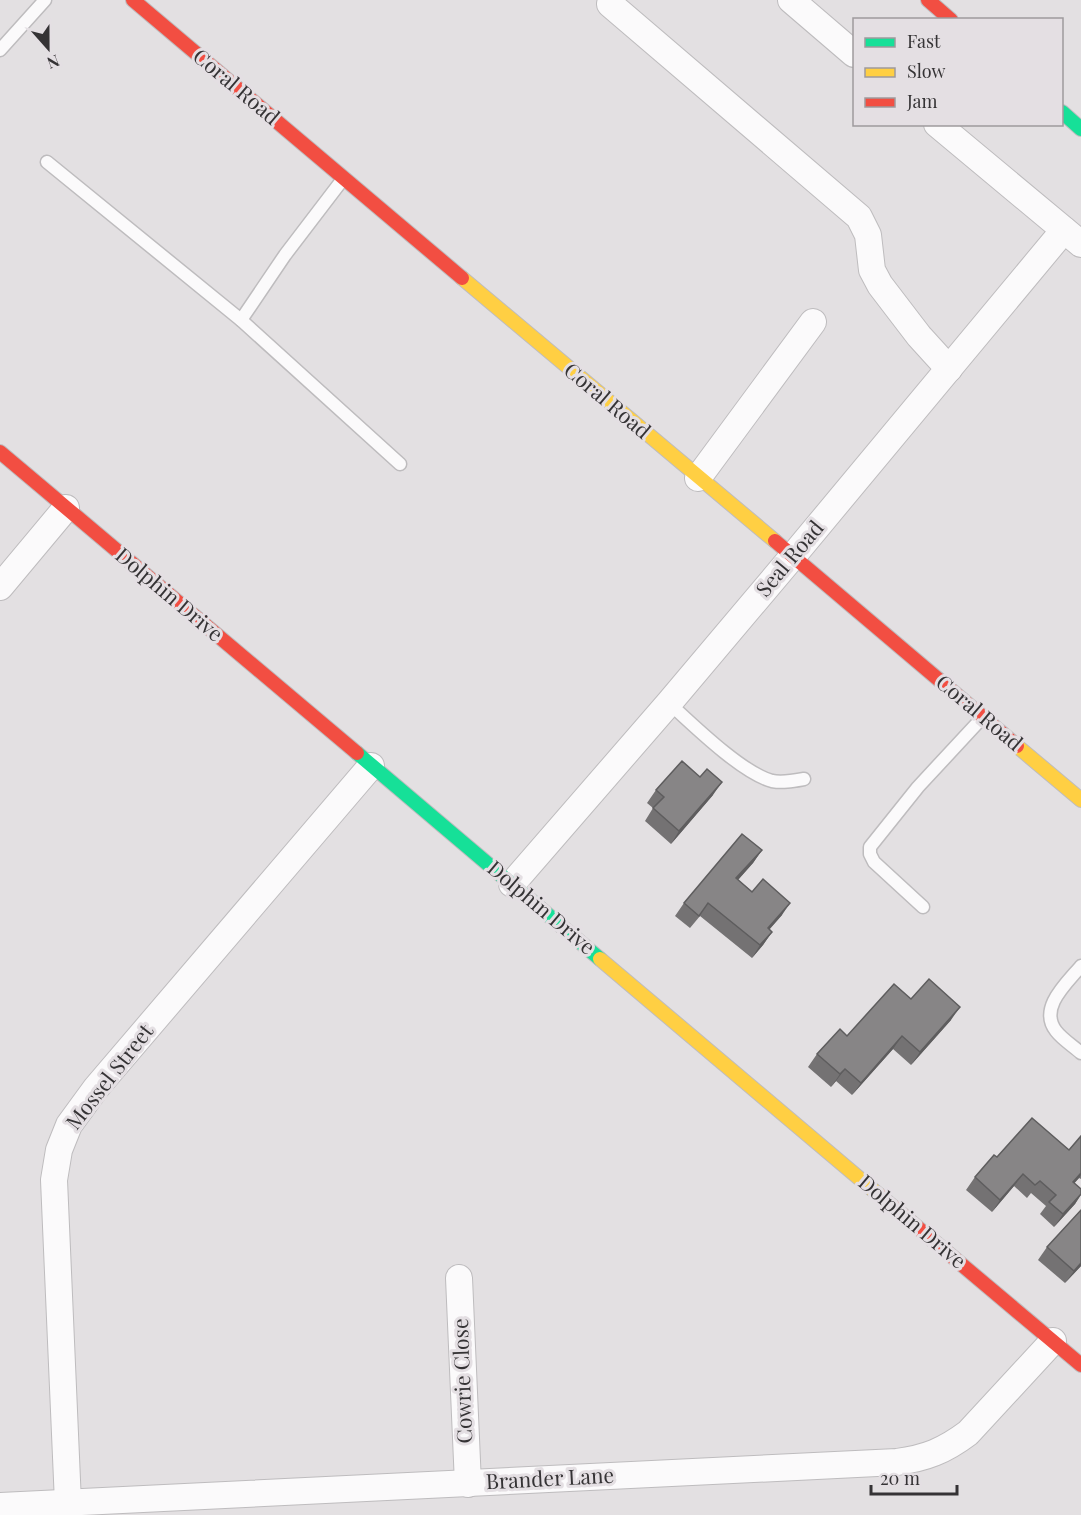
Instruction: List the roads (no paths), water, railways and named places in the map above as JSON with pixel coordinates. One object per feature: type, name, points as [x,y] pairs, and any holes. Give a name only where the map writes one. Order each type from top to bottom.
[{"type":"street","name":"Coral Road","points":[[133,0],[1081,800]]},
{"type":"street","points":[[791,0],[853,52]]},
{"type":"street","points":[[928,0],[949,18]]},
{"type":"street","points":[[610,4],[860,217],[868,235],[873,270],[880,285],[919,336],[949,369]]},
{"type":"street","points":[[1063,113],[1081,129]]},
{"type":"street","points":[[939,126],[1072,237]]},
{"type":"street","name":"Seal Road","points":[[512,884],[669,703],[949,369],[1072,237]]},
{"type":"street","points":[[698,478],[813,322]]},
{"type":"street","name":"Dolphin Drive","points":[[0,452],[1081,1365]]},
{"type":"street","points":[[0,587],[66,508]]},
{"type":"street","name":"Mossel Street","points":[[68,1503],[54,1180],[59,1150],[69,1125],[96,1088],[371,766]]},
{"type":"street","name":"Cowrie Close","points":[[459,1278],[468,1484]]},
{"type":"street","name":"Brander Lane","points":[[0,1506],[897,1462],[924,1458],[968,1433],[1053,1341]]},
{"type":"lane","points":[[0,50],[45,0]]},
{"type":"lane","points":[[47,162],[241,320],[400,464]]},
{"type":"lane","points":[[241,320],[285,255],[344,178]]},
{"type":"lane","points":[[669,703],[754,774],[775,782],[804,779]]},
{"type":"lane","points":[[923,907],[874,862],[870,854],[870,847],[918,787],[983,717]]},
{"type":"lane","points":[[1081,966],[1051,1004],[1050,1013],[1056,1032],[1081,1053]]}]
